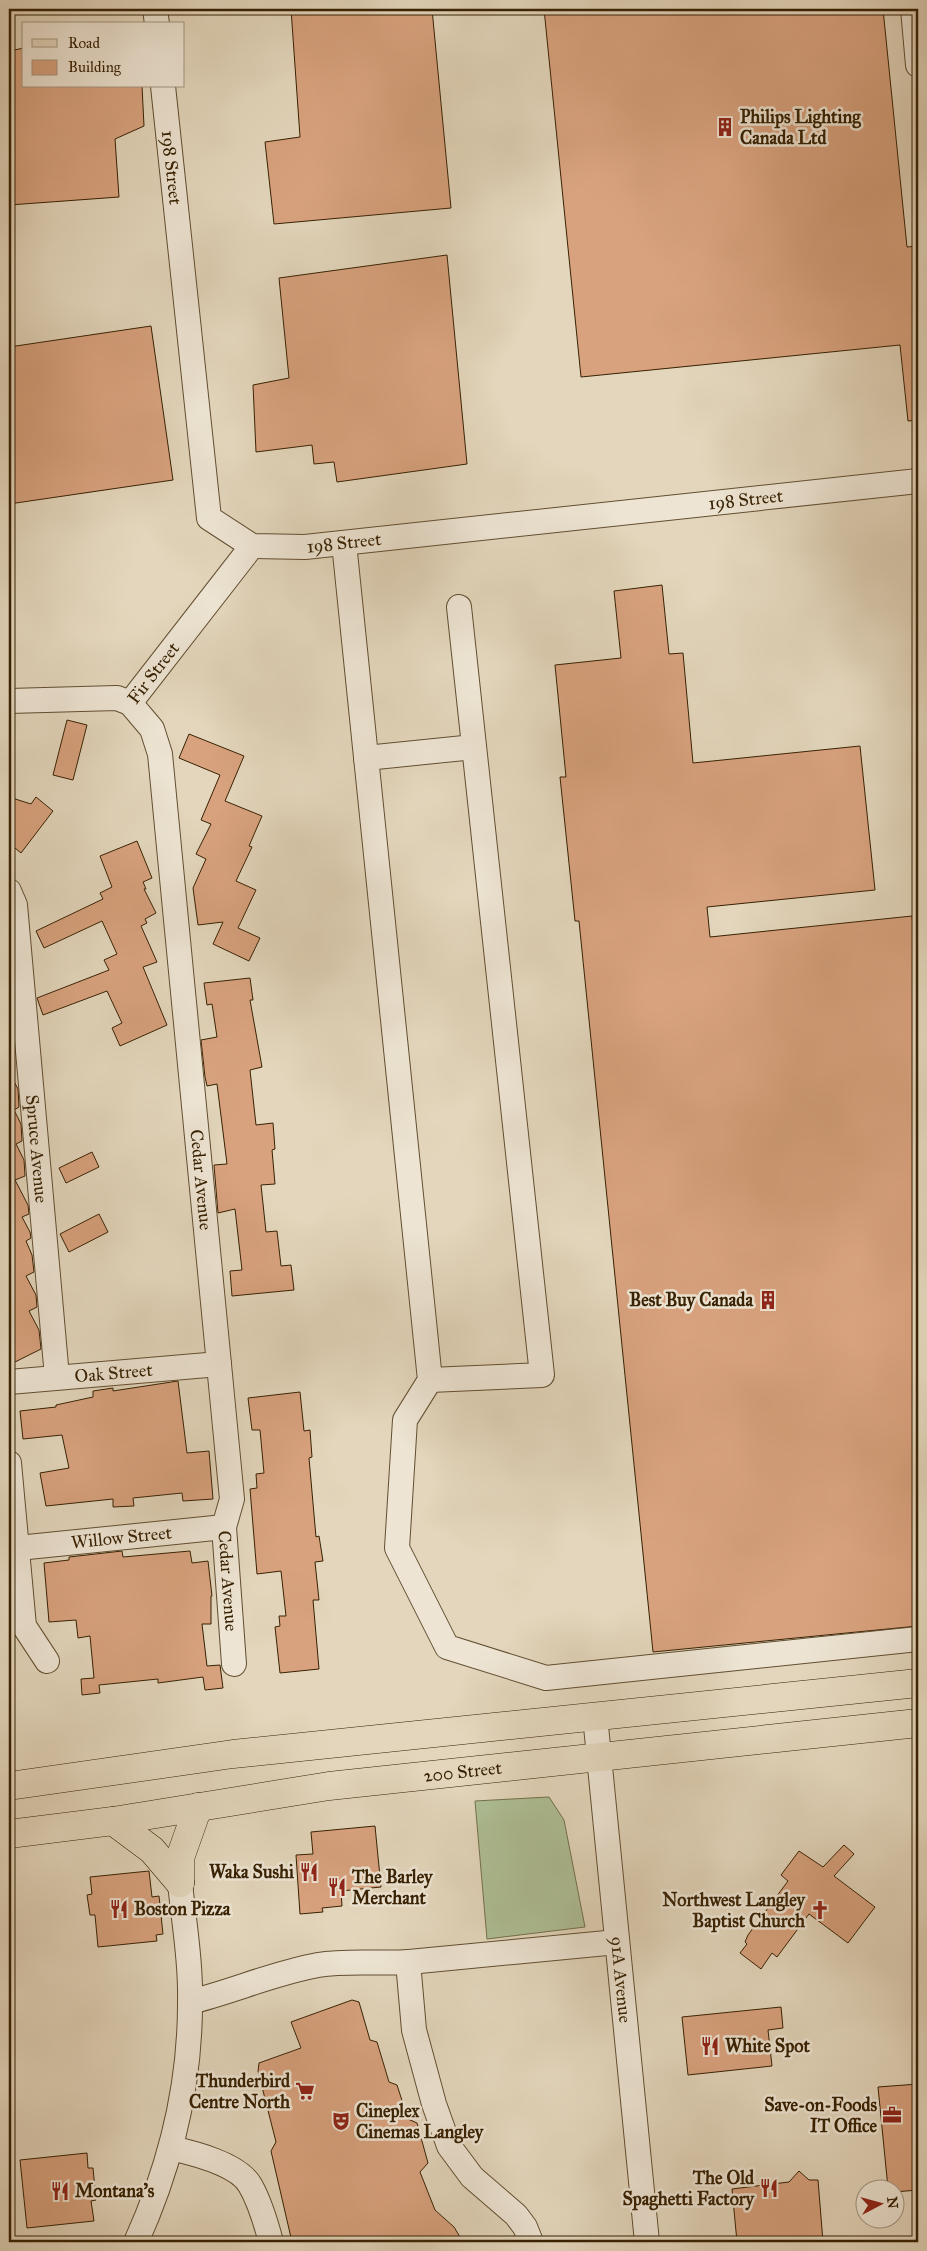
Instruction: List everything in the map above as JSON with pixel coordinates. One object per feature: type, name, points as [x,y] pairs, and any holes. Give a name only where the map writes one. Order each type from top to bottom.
[{"type":"main road","points":[[9,1786],[233,1754],[918,1683]]},
{"type":"main road","name":"200 Street","points":[[9,1834],[113,1821],[328,1786],[918,1723]]},
{"type":"main road","points":[[180,1883],[180,1858],[198,1807]]},
{"type":"main road","points":[[113,1821],[152,1850],[180,1883]]},
{"type":"street","points":[[155,9],[157,22]]},
{"type":"street","points":[[913,9],[918,65]]},
{"type":"street","name":"198 Street","points":[[163,88],[209,518],[252,546],[305,547],[918,481]]},
{"type":"street","points":[[344,543],[430,1380],[405,1420],[397,1548],[447,1647],[546,1678],[918,1639]]},
{"type":"street","name":"Fir Street","points":[[9,701],[116,698],[130,703],[252,546]]},
{"type":"street","points":[[430,1380],[542,1375],[459,608]]},
{"type":"street","name":"Cedar Avenue","points":[[130,703],[152,729],[160,754],[232,1499],[224,1527],[234,1664]]},
{"type":"street","points":[[366,758],[474,747]]},
{"type":"street","name":"Spruce Avenue","points":[[9,891],[15,905],[57,1378]]},
{"type":"street","name":"Oak Street","points":[[9,1382],[219,1364]]},
{"type":"street","points":[[9,1463],[24,1626],[47,1661]]},
{"type":"street","name":"Willow Street","points":[[18,1548],[224,1527]]},
{"type":"street","name":"91A Avenue","points":[[595,1716],[647,2242]]},
{"type":"street","points":[[136,2242],[171,2148],[186,2072],[190,2002],[180,1883]]},
{"type":"street","points":[[190,2002],[229,1992],[282,1973],[320,1965],[368,1961],[408,1962],[617,1942]]},
{"type":"street","points":[[408,1962],[414,2030],[434,2104],[449,2146],[472,2177],[516,2215],[525,2227],[531,2242]]},
{"type":"street","points":[[171,2148],[208,2158],[229,2168],[249,2183],[261,2210],[271,2242]]},
{"type":"green space","points":[[549,1797],[564,1820],[585,1927],[487,1939],[475,1801]]},
{"type":"building","points":[[291,9],[432,9],[451,208],[274,224],[265,142],[300,137]]},
{"type":"building","name":"Philips Lighting Canada Ltd","points":[[544,9],[883,9],[907,247],[918,246],[918,420],[908,421],[900,345],[581,377]]},
{"type":"building","points":[[22,48],[22,88],[142,88],[144,126],[115,139],[119,197],[9,205],[9,51]]},
{"type":"building","points":[[447,255],[467,464],[337,482],[334,462],[314,464],[312,445],[256,452],[253,385],[289,378],[279,278]]},
{"type":"building","points":[[151,326],[173,480],[9,504],[9,347]]},
{"type":"building","name":"Best Buy Canada","points":[[662,585],[669,654],[683,653],[693,763],[860,746],[875,890],[707,907],[710,937],[912,916],[918,973],[918,1626],[653,1652],[579,921],[575,921],[560,777],[566,777],[555,665],[621,658],[614,591]]},
{"type":"building","points":[[67,720],[87,725],[73,780],[53,775]]},
{"type":"building","points":[[189,734],[244,756],[225,801],[262,816],[249,846],[252,847],[236,881],[256,890],[238,928],[260,938],[249,961],[213,944],[223,922],[198,925],[193,888],[206,859],[196,854],[211,824],[201,820],[220,775],[179,758]]},
{"type":"building","points":[[9,797],[31,804],[36,797],[53,811],[21,853],[9,843]]},
{"type":"building","points":[[137,841],[152,878],[143,882],[146,889],[144,889],[156,913],[145,919],[147,923],[141,926],[157,962],[143,967],[167,1025],[120,1046],[112,1028],[122,1023],[107,991],[43,1015],[37,998],[109,970],[104,960],[117,954],[102,921],[44,948],[36,931],[103,899],[100,893],[112,887],[100,856]]},
{"type":"building","points":[[250,978],[253,1000],[250,1000],[262,1067],[250,1070],[256,1125],[273,1123],[275,1149],[272,1150],[275,1184],[261,1185],[266,1232],[277,1231],[281,1266],[291,1265],[294,1290],[232,1296],[230,1271],[242,1270],[235,1209],[218,1213],[214,1165],[227,1164],[217,1084],[207,1086],[205,1077],[201,1040],[217,1037],[212,1004],[207,1005],[204,983]]},
{"type":"building","points":[[9,1072],[18,1089],[19,1107],[14,1110],[21,1124],[22,1141],[16,1144],[24,1160],[25,1176],[15,1180],[28,1205],[29,1214],[22,1217],[30,1232],[31,1238],[26,1241],[32,1255],[34,1272],[26,1276],[36,1295],[37,1307],[29,1311],[39,1330],[41,1349],[9,1365]]},
{"type":"building","points":[[92,1152],[99,1167],[66,1183],[59,1168]]},
{"type":"building","points":[[99,1214],[108,1232],[69,1252],[60,1234]]},
{"type":"building","points":[[178,1381],[187,1453],[209,1451],[213,1499],[183,1501],[182,1493],[133,1498],[134,1506],[113,1507],[113,1499],[46,1506],[40,1473],[69,1468],[62,1435],[23,1439],[20,1411],[56,1407],[56,1405],[93,1397],[93,1391],[113,1388],[113,1391]]},
{"type":"building","points":[[300,1392],[304,1431],[310,1430],[312,1457],[309,1458],[316,1537],[319,1536],[323,1561],[315,1562],[319,1600],[313,1600],[319,1669],[280,1673],[275,1627],[280,1626],[279,1616],[286,1616],[281,1571],[257,1574],[250,1489],[257,1488],[256,1474],[264,1473],[260,1430],[252,1430],[248,1398]]},
{"type":"building","points":[[122,1551],[123,1557],[190,1551],[192,1563],[208,1561],[212,1596],[211,1624],[202,1624],[207,1666],[220,1665],[223,1688],[205,1690],[203,1677],[158,1683],[158,1679],[99,1685],[100,1693],[82,1695],[81,1679],[94,1678],[90,1636],[78,1638],[76,1620],[49,1622],[44,1563],[69,1560],[69,1557]]},
{"type":"building","points":[[375,1826],[381,1887],[341,1891],[342,1906],[322,1908],[323,1912],[300,1914],[296,1855],[313,1854],[311,1832]]},
{"type":"building","name":"Northwest Langley Baptist Church","points":[[844,1845],[854,1854],[834,1876],[875,1907],[848,1943],[809,1914],[777,1957],[772,1953],[761,1969],[740,1953],[747,1944],[745,1942],[748,1935],[788,1881],[781,1875],[799,1851],[823,1867]]},
{"type":"building","points":[[149,1871],[152,1897],[159,1896],[163,1934],[156,1935],[157,1941],[98,1947],[95,1915],[90,1915],[87,1895],[92,1894],[90,1877]]},
{"type":"building","name":"Cineplex Cinemas Langley","points":[[352,2000],[359,2002],[370,2040],[377,2042],[389,2082],[397,2085],[408,2119],[417,2123],[428,2163],[420,2172],[435,2210],[454,2227],[463,2242],[292,2242],[271,2151],[276,2142],[258,2071],[259,2063],[301,2048],[291,2022]]},
{"type":"building","points":[[781,2007],[783,2028],[768,2030],[772,2066],[688,2075],[682,2017]]},
{"type":"building","points":[[918,2084],[918,2190],[904,2191],[904,2178],[887,2178],[878,2087]]},
{"type":"building","points":[[87,2153],[88,2168],[93,2168],[96,2200],[91,2201],[94,2221],[27,2228],[20,2160]]},
{"type":"building","points":[[799,2171],[809,2180],[818,2180],[823,2242],[737,2242],[732,2189],[789,2182]]},
{"type":"place","name":"Philips Lighting Canada Ltd","points":[[725,127]]},
{"type":"place","name":"Best Buy Canada","points":[[768,1300]]},
{"type":"place","name":"Waka Sushi","points":[[309,1872]]},
{"type":"place","name":"The Barley Merchant","points":[[337,1887]]},
{"type":"place","name":"Boston Pizza","points":[[119,1909]]},
{"type":"place","name":"Northwest Langley Baptist Church","points":[[820,1910]]},
{"type":"place","name":"White Spot","points":[[710,2046]]},
{"type":"place","name":"Thunderbird Centre North","points":[[305,2091]]},
{"type":"place","name":"Save-on-Foods IT Office","points":[[892,2115]]},
{"type":"place","name":"Cineplex Cinemas Langley","points":[[341,2121]]},
{"type":"place","name":"The Old Spaghetti Factory","points":[[769,2188]]},
{"type":"place","name":"Montana's","points":[[60,2191]]}]
